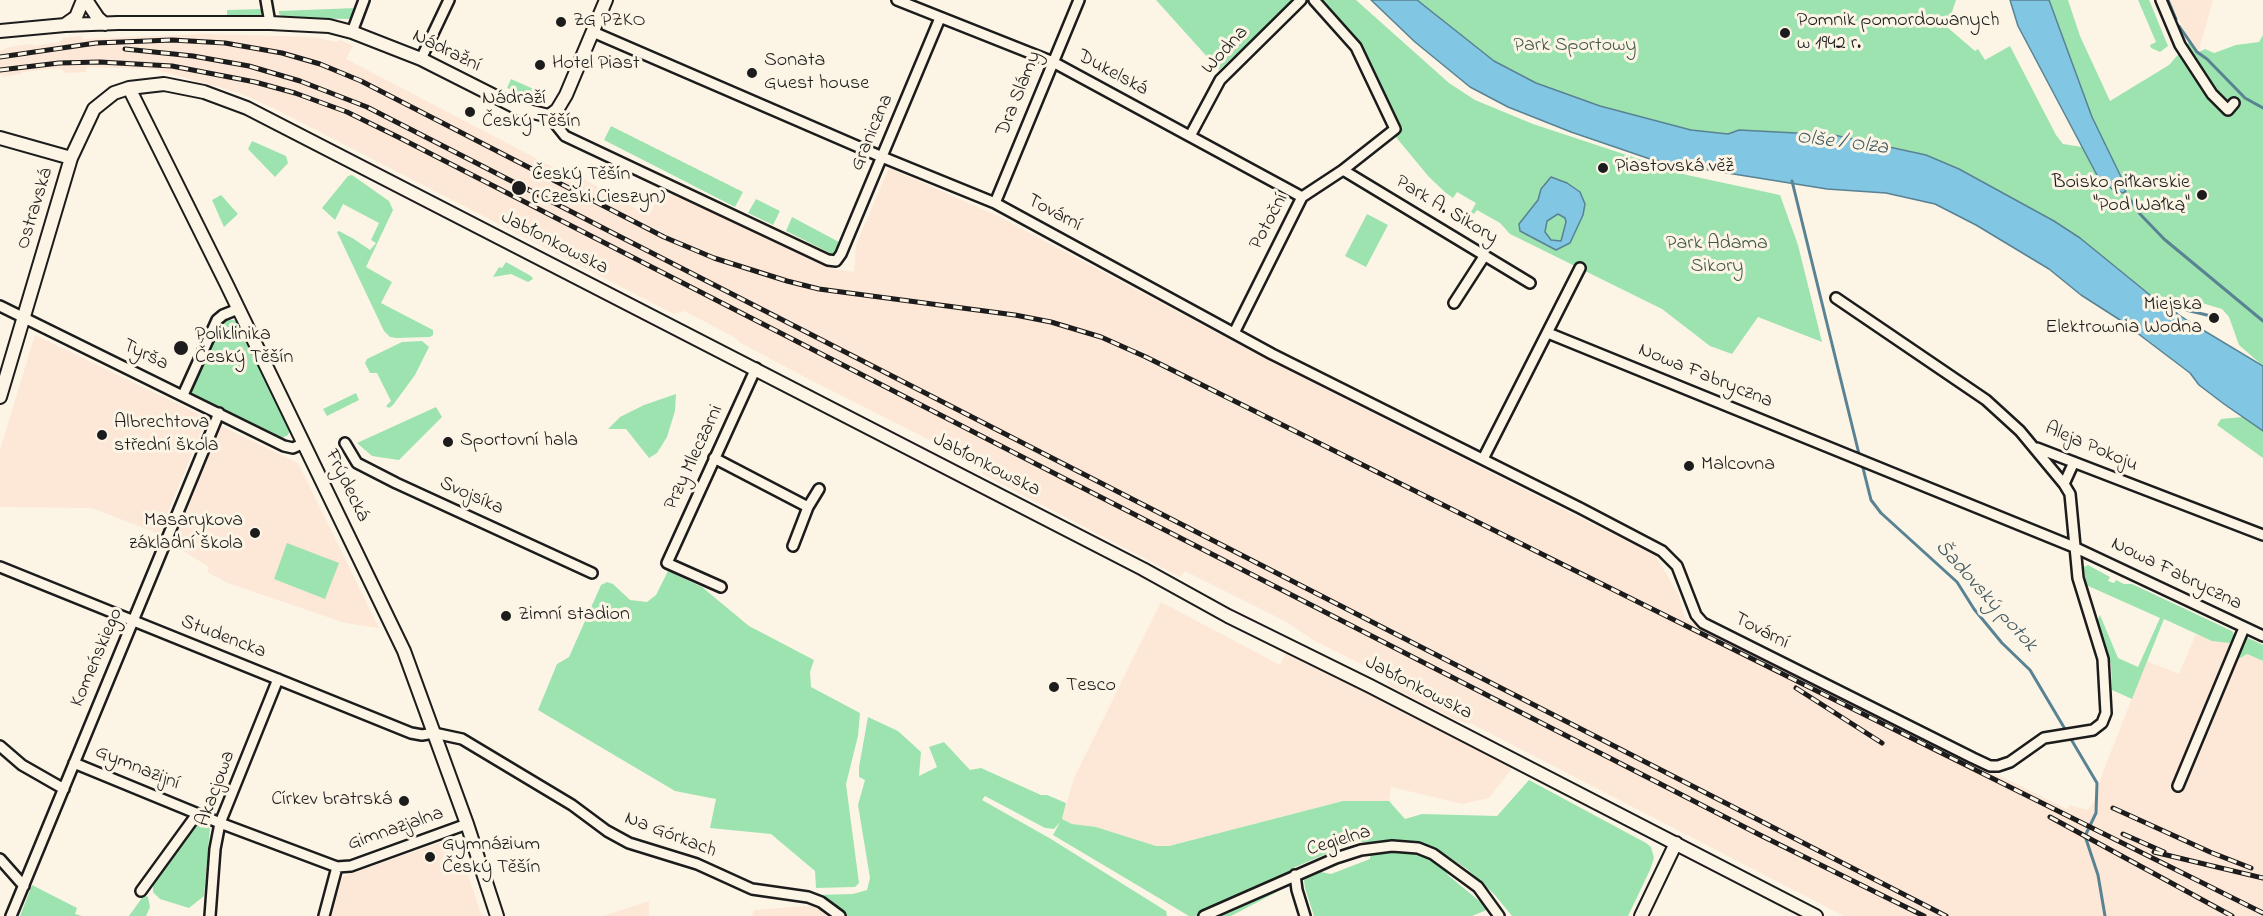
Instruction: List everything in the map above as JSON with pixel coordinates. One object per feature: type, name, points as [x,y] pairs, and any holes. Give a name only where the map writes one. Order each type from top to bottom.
[{"type":"main road","points":[[65,25],[76,17],[85,0],[105,24]]},
{"type":"main road","points":[[549,116],[557,110],[566,95],[606,0]]},
{"type":"main road","name":"Nádražní","points":[[0,31],[105,24],[270,23],[329,26],[352,32],[421,59],[520,109],[549,116]]},
{"type":"main road","name":"Jabłonkowska","points":[[129,87],[176,85],[247,108],[756,368],[1143,569],[1228,616],[1370,686],[1816,916]]},
{"type":"main road","name":"Ostravská","points":[[0,397],[30,320],[71,158],[94,109],[114,93],[129,87]]},
{"type":"main road","name":"Frýdecká","points":[[129,87],[404,651],[467,824],[497,916]]},
{"type":"main road","points":[[0,138],[71,158]]},
{"type":"main road","points":[[1641,916],[1676,843]]},
{"type":"street","points":[[352,32],[364,0]]},
{"type":"street","points":[[421,59],[449,0]]},
{"type":"street","name":"Dukelská","points":[[897,0],[1053,62],[1302,197]]},
{"type":"street","name":"Dra Slámy","points":[[995,203],[1079,0]]},
{"type":"street","name":"Wodna","points":[[1190,136],[1220,80],[1301,0]]},
{"type":"street","name":"Potoční","points":[[1234,333],[1302,197],[1343,170],[1395,129],[1356,47],[1314,0]]},
{"type":"street","points":[[2161,0],[2180,45],[2212,94],[2228,110],[2234,103]]},
{"type":"street","points":[[267,2],[270,23]]},
{"type":"street","name":"Graniczna","points":[[549,116],[564,136],[828,260],[837,261],[842,254],[940,18]]},
{"type":"street","name":"Tovární","points":[[593,32],[882,157],[995,203],[1272,354],[1662,551],[1677,566],[1696,615],[1703,623],[1990,766],[2005,764],[2044,738],[2088,731],[2098,727],[2104,719],[2107,708],[2103,659],[2078,578],[2074,547]]},
{"type":"street","name":"Park A. Sikory","points":[[1343,170],[1530,282]]},
{"type":"street","points":[[1454,303],[1485,255]]},
{"type":"street","points":[[1483,459],[1580,268]]},
{"type":"street","name":"Aleja Pokoju","points":[[1836,298],[1986,400],[2034,447],[2263,535]]},
{"type":"street","name":"Tyrša","points":[[0,306],[284,446],[293,448],[304,443]]},
{"type":"street","points":[[183,395],[217,320],[238,309]]},
{"type":"street","name":"Nowa Fabryczna","points":[[1548,333],[2074,547],[2263,636]]},
{"type":"street","name":"Przy Mleczarni","points":[[721,587],[667,562],[756,368]]},
{"type":"street","name":"Komeńskiego","points":[[11,916],[219,413]]},
{"type":"street","name":"Svojsíka","points":[[345,443],[357,463],[592,573]]},
{"type":"street","points":[[2034,447],[2070,494],[2074,547]]},
{"type":"street","points":[[714,458],[808,507]]},
{"type":"street","points":[[2064,484],[2074,462]]},
{"type":"street","points":[[793,546],[808,507],[819,489]]},
{"type":"street","name":"Studencka","points":[[0,567],[411,733],[422,735],[434,733]]},
{"type":"street","points":[[2178,786],[2244,628]]},
{"type":"street","name":"Akacjowa","points":[[210,916],[215,849],[220,823],[278,679]]},
{"type":"street","name":"Na Górkach","points":[[434,733],[462,740],[572,805],[607,831],[629,843],[697,864],[752,890],[808,897],[821,902],[840,916]]},
{"type":"street","points":[[0,746],[22,765],[63,789]]},
{"type":"street","name":"Gymnazijní","points":[[74,763],[197,814],[337,867]]},
{"type":"street","points":[[141,891],[197,814]]},
{"type":"street","name":"Gimnazjalna","points":[[337,867],[351,866],[467,824]]},
{"type":"street","name":"Cegielna","points":[[1206,916],[1295,875],[1361,850],[1392,846],[1418,848],[1433,854],[1478,887],[1499,916]]},
{"type":"street","points":[[0,859],[24,886]]},
{"type":"street","points":[[324,916],[337,867]]},
{"type":"street","points":[[1295,875],[1305,916]]},
{"type":"shaded area","points":[[2169,0],[2213,0],[2198,53],[2190,41]]},
{"type":"shaded area","points":[[206,34],[314,37],[336,42],[341,40],[353,46],[346,59],[572,177],[574,174],[608,192],[610,189],[617,193],[615,198],[649,215],[656,202],[662,204],[665,197],[677,193],[829,268],[854,272],[856,245],[889,168],[998,216],[1264,358],[1656,556],[1679,596],[1685,619],[2067,809],[2070,805],[2087,810],[2093,804],[2104,769],[2147,661],[2179,674],[2196,634],[2212,641],[2234,635],[2232,631],[2246,637],[2236,660],[2247,654],[2263,661],[2263,916],[1844,916],[1474,725],[1456,720],[1390,686],[1385,676],[1313,640],[1285,621],[1185,571],[1180,577],[983,474],[981,466],[799,374],[684,311],[674,314],[275,109],[239,93],[154,69],[87,67],[86,72],[66,73],[59,68],[3,77],[3,74],[0,75],[0,51],[10,47],[30,44],[35,46],[59,42],[63,38],[82,36],[83,39]]},
{"type":"shaded area","name":"Albrechtova střední škola","points":[[35,335],[205,417],[206,420],[159,534],[92,508],[0,507],[0,450]]},
{"type":"shaded area","name":"Masarykova základní škola","points":[[221,426],[298,463],[379,628],[345,623],[228,583],[207,572],[209,567],[173,545]]},
{"type":"shaded area","points":[[1161,602],[1280,665],[1286,652],[1513,767],[1489,798],[1463,804],[1391,787],[1389,801],[1343,801],[1169,846],[1156,846],[1096,827],[1072,824],[1062,819],[1074,778]]},
{"type":"shaded area","name":"Gymnázium Český Těšín","points":[[455,837],[482,916],[332,916],[342,877]]},
{"type":"shaded area","points":[[649,901],[649,916],[604,916]]},
{"type":"shaded area","points":[[834,904],[841,916],[752,916],[754,910]]},
{"type":"green space","points":[[1156,0],[1297,0],[1219,70]]},
{"type":"green space","name":"Park Adama Sikory","points":[[1317,0],[1356,0],[1449,83],[1475,100],[1533,124],[1687,175],[1780,195],[1798,245],[1822,342],[1758,317],[1732,354],[1710,346],[1662,309],[1510,234],[1500,223],[1477,210],[1474,214],[1471,212],[1476,203],[1457,192],[1453,198],[1446,193],[1429,177],[1395,136],[1403,128],[1392,116],[1360,46]]},
{"type":"green space","name":"Park Sportowy","points":[[1417,0],[1956,0],[1947,27],[1975,51],[1978,49],[1985,60],[2010,46],[2056,135],[2063,144],[2082,147],[2098,177],[2125,194],[2124,183],[2092,117],[2049,0],[2068,0],[2080,36],[2110,101],[2169,65],[2190,41],[2197,53],[2205,49],[2214,53],[2236,45],[2259,42],[2263,35],[2263,366],[2239,345],[2229,317],[2222,309],[2195,301],[2150,295],[2080,238],[2054,221],[1959,169],[1926,155],[1834,135],[1740,130],[1728,134],[1691,130],[1600,106],[1536,83],[1494,61]]},
{"type":"green space","points":[[2138,0],[2149,0],[2150,2],[2168,46],[2160,52],[2151,48],[2150,45],[2156,42]]},
{"type":"green space","points":[[356,8],[352,19],[284,18],[279,14],[279,11]]},
{"type":"green space","points":[[263,9],[257,18],[227,17],[227,10]]},
{"type":"green space","points":[[511,79],[545,94],[542,101],[533,105],[514,94],[515,91],[507,88]]},
{"type":"green space","points":[[611,126],[743,192],[735,207],[604,140]]},
{"type":"green space","points":[[252,141],[286,156],[288,163],[275,177],[248,149]]},
{"type":"green space","points":[[352,175],[389,201],[393,210],[366,267],[392,282],[381,303],[433,330],[433,335],[430,337],[396,338],[390,337],[384,331],[337,232],[354,239],[370,250],[376,243],[371,240],[379,223],[343,204],[335,220],[322,208],[348,176]]},
{"type":"green space","points":[[221,195],[238,214],[224,227],[212,200]]},
{"type":"green space","points":[[756,199],[780,211],[773,225],[748,213]]},
{"type":"green space","points":[[1367,214],[1388,225],[1366,267],[1345,256]]},
{"type":"green space","points":[[792,217],[839,242],[834,255],[786,231]]},
{"type":"green space","points":[[506,262],[533,279],[528,282],[511,274],[493,277],[499,267],[502,268]]},
{"type":"green space","points":[[227,319],[238,321],[291,428],[288,435],[280,439],[189,393],[220,322]]},
{"type":"green space","points":[[422,341],[429,347],[415,375],[389,408],[386,406],[391,401],[377,373],[370,373],[365,363],[367,359],[402,342]]},
{"type":"green space","points":[[356,393],[359,400],[327,416],[323,409]]},
{"type":"green space","points":[[676,394],[675,411],[667,437],[657,453],[649,458],[626,429],[608,429],[620,417],[644,405]]},
{"type":"green space","points":[[436,407],[442,417],[399,460],[372,456],[357,443]]},
{"type":"green space","points":[[2243,417],[2263,431],[2263,458],[2217,425],[2221,419]]},
{"type":"green space","points":[[287,543],[339,563],[325,599],[274,579]]},
{"type":"green space","points":[[2088,565],[2110,577],[2108,581],[2114,583],[2116,580],[2124,584],[2132,584],[2232,631],[2234,635],[2230,643],[2212,641],[2164,619],[2132,699],[2112,690],[2111,663],[2107,662],[2097,621],[2100,615],[2118,658],[2138,667],[2160,618],[2086,585],[2084,567]]},
{"type":"green space","points":[[668,571],[702,587],[749,626],[814,660],[810,672],[811,687],[860,713],[858,736],[846,784],[859,883],[855,887],[816,888],[815,871],[771,834],[710,828],[716,799],[675,791],[538,710],[557,664],[569,657],[601,585],[607,582],[613,584],[630,600],[647,602],[656,595]]},
{"type":"green space","points":[[2246,637],[2263,645],[2263,661],[2247,654],[2235,661]]},
{"type":"green space","points":[[868,717],[898,731],[921,752],[919,776],[937,767],[929,747],[944,742],[970,770],[981,768],[1041,795],[1047,795],[1066,803],[1062,819],[1072,824],[1096,827],[1156,846],[1169,846],[1343,801],[1389,801],[1405,819],[1422,814],[1497,816],[1529,780],[1646,843],[1651,847],[1654,858],[1628,916],[1512,916],[1494,894],[1467,869],[1424,844],[1449,876],[1489,909],[1472,916],[1314,916],[1304,880],[1321,872],[1331,874],[1370,859],[1371,842],[1354,842],[1293,868],[1292,884],[1231,916],[1189,916],[1053,835],[1060,822],[1054,829],[1045,828],[985,796],[982,800],[1051,839],[1166,911],[1167,916],[841,916],[834,904],[816,895],[853,894],[867,890],[870,878],[858,805],[865,780],[859,777],[859,767]]},
{"type":"green space","points":[[197,822],[210,828],[204,896],[189,908],[160,899],[153,892],[153,883]]},
{"type":"green space","points":[[32,885],[77,908],[75,914],[82,916],[20,916]]},
{"type":"green space","points":[[144,895],[148,897],[150,907],[146,916],[129,916]]},
{"type":"water","name":"Olše / Olza","points":[[1371,0],[1417,0],[1494,61],[1536,83],[1600,106],[1691,130],[1728,134],[1739,130],[1834,135],[1926,155],[1959,169],[2054,221],[2080,238],[2150,295],[2263,366],[2263,431],[2199,385],[2190,373],[2120,320],[2081,295],[2049,269],[1976,225],[1935,204],[1886,193],[1827,189],[1650,159],[1571,132],[1508,107],[1470,87],[1415,42]]},
{"type":"water","points":[[2010,0],[2049,0],[2092,117],[2124,183],[2126,194],[2112,189],[2098,177],[2018,26]]},
{"type":"water","points":[[1551,177],[1567,183],[1580,192],[1585,204],[1583,215],[1570,243],[1556,250],[1520,231],[1519,224],[1538,200],[1541,189]],"holes":[[[1558,214],[1565,218],[1561,241],[1551,240],[1545,232],[1547,221]]]},
{"type":"waterway","points":[[2168,0],[2176,19]]},
{"type":"waterway","points":[[2179,26],[2197,52],[2207,59],[2245,98],[2263,108]]},
{"type":"waterway","name":"Šadovský potok","points":[[1792,181],[1860,458]]},
{"type":"waterway","points":[[2125,192],[2140,214],[2164,239],[2263,321]]},
{"type":"waterway","points":[[2171,313],[2182,309],[2215,317]]},
{"type":"waterway","name":"Šadovský potok","points":[[1862,464],[1871,500],[1881,513],[1957,582],[1974,609],[2002,643],[2030,670],[2097,783],[2096,813],[2085,836],[2098,875],[2105,916]]},
{"type":"railway","points":[[0,57],[96,43],[172,40],[225,43],[282,53],[320,64],[361,81],[664,237],[714,258],[819,289],[1015,315],[1051,322],[1101,337],[1146,357],[2263,913]]},
{"type":"railway","points":[[125,49],[193,56],[249,66],[300,81],[367,107],[1946,916]]},
{"type":"railway","points":[[0,70],[59,63],[100,62],[172,66],[255,82],[295,93],[347,112],[1762,836],[1924,916]]},
{"type":"railway","points":[[1796,688],[1882,743]]},
{"type":"railway","points":[[2113,808],[2251,868]]},
{"type":"railway","points":[[2050,817],[2232,916]]},
{"type":"railway","points":[[2123,834],[2164,852]]},
{"type":"railway","points":[[2154,852],[2263,878]]},
{"type":"place","name":"ZG PZKO","points":[[561,22]]},
{"type":"place","name":"Pomnik pomordowanych w 1942 r.","points":[[1785,33]]},
{"type":"place","name":"Hotel Piast","points":[[540,65]]},
{"type":"place","name":"Sonata Guest house","points":[[752,73]]},
{"type":"place","name":"Nádraží Český Těšín","points":[[470,112]]},
{"type":"place","name":"Piastovská věž","points":[[1603,168]]},
{"type":"place","name":"Český Těšín (Czeski Cieszyn)","points":[[519,188]]},
{"type":"place","name":"Boisko piłkarskie \"Pod Wałką\"","points":[[2202,195]]},
{"type":"place","name":"Miejska Elektrownia Wodna","points":[[2214,318]]},
{"type":"place","name":"Poliklinika Český Těšín","points":[[181,348]]},
{"type":"place","name":"Albrechtova střední škola","points":[[102,435]]},
{"type":"place","name":"Sportovní hala","points":[[448,442]]},
{"type":"place","name":"Malcovna","points":[[1689,466]]},
{"type":"place","name":"Masarykova základní škola","points":[[255,533]]},
{"type":"place","name":"Zimní stadion","points":[[506,616]]},
{"type":"place","name":"Tesco","points":[[1054,687]]},
{"type":"place","name":"Církev bratrská","points":[[404,801]]},
{"type":"place","name":"Gymnázium Český Těšín","points":[[430,857]]}]
